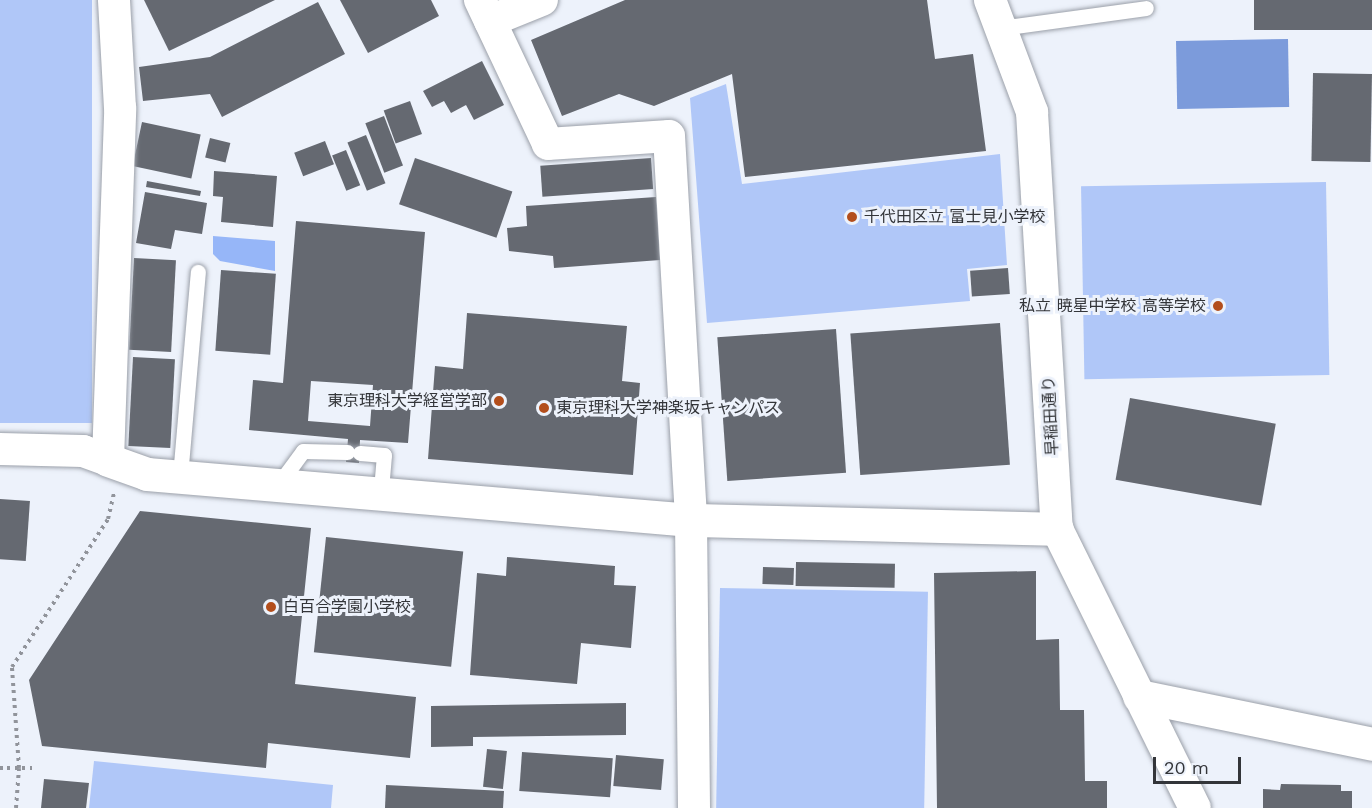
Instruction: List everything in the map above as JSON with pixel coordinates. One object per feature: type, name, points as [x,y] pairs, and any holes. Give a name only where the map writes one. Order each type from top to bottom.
[{"type":"street","points":[[108,460],[120,108],[114,0]]},
{"type":"street","points":[[542,0],[485,11],[548,144],[669,136],[691,520],[693,808]]},
{"type":"street","name":"早稲田通り","points":[[995,12],[1032,112],[1057,529],[1195,808]]},
{"type":"street","points":[[0,449],[83,451],[147,474],[691,520],[1057,529]]},
{"type":"street","points":[[1139,696],[1372,744]]},
{"type":"lane","points":[[995,12],[1015,26],[1146,8]]},
{"type":"lane","points":[[180,476],[198,272]]},
{"type":"lane","points":[[278,485],[303,451],[353,452],[384,455],[381,494]]},
{"type":"path","points":[[16,808],[19,768],[12,667],[115,504],[108,460]]},
{"type":"path","points":[[0,768],[32,768]]},
{"type":"shaded area","points":[[0,0],[92,0],[92,423],[0,423]]},
{"type":"shaded area","points":[[1288,39],[1289,107],[1177,109],[1176,41]]},
{"type":"shaded area","points":[[726,84],[742,184],[1000,154],[1007,265],[967,269],[970,301],[707,323],[690,98]]},
{"type":"shaded area","points":[[1326,182],[1329,375],[1084,379],[1081,186]]},
{"type":"shaded area","points":[[213,236],[275,241],[275,271],[220,261],[213,254]]},
{"type":"shaded area","points":[[720,588],[928,592],[924,808],[716,808]]},
{"type":"shaded area","points":[[94,761],[333,785],[331,808],[89,808]]},
{"type":"building","points":[[144,0],[275,0],[169,51]]},
{"type":"building","points":[[340,0],[431,0],[439,16],[368,53]]},
{"type":"building","points":[[625,0],[927,0],[935,59],[973,54],[986,151],[745,177],[732,74],[654,106],[619,94],[562,116],[531,40]]},
{"type":"building","points":[[1254,0],[1372,0],[1372,30],[1254,30]]},
{"type":"building","points":[[318,2],[345,54],[222,117],[210,94],[143,101],[139,67],[210,57]]},
{"type":"building","points":[[482,61],[504,105],[474,120],[466,105],[451,113],[444,101],[432,107],[423,91]]},
{"type":"building","points":[[1313,73],[1372,74],[1370,162],[1311,161]]},
{"type":"building","points":[[410,101],[422,134],[396,143],[384,111]]},
{"type":"building","points":[[384,116],[403,165],[384,173],[365,123]]},
{"type":"building","points":[[142,122],[201,134],[191,178],[133,166]]},
{"type":"building","points":[[366,135],[385,183],[367,191],[347,142]]},
{"type":"building","points":[[210,138],[230,143],[226,162],[205,157]]},
{"type":"building","points":[[325,141],[334,164],[303,176],[294,153]]},
{"type":"building","points":[[346,150],[360,185],[346,191],[332,156]]},
{"type":"building","points":[[415,158],[512,192],[496,238],[399,204]]},
{"type":"building","points":[[651,158],[653,189],[542,197],[540,166]]},
{"type":"building","points":[[214,171],[277,176],[273,227],[221,222],[223,197],[213,196]]},
{"type":"building","points":[[147,181],[201,191],[200,196],[146,187]]},
{"type":"building","points":[[145,192],[207,203],[202,234],[175,230],[171,249],[136,243]]},
{"type":"building","points":[[656,197],[660,260],[554,268],[553,256],[509,251],[507,228],[527,226],[526,206]]},
{"type":"building","points":[[296,221],[425,232],[408,443],[360,440],[359,463],[346,462],[348,439],[249,430],[253,380],[283,383]],"holes":[[[311,381],[373,385],[370,426],[308,421]]]},
{"type":"building","points":[[134,258],[176,260],[171,352],[129,350]]},
{"type":"building","points":[[1008,268],[1010,294],[972,297],[970,271]]},
{"type":"building","points":[[221,270],[276,274],[270,355],[215,351]]},
{"type":"building","points":[[467,313],[627,326],[622,381],[640,383],[633,475],[428,459],[435,366],[463,369]]},
{"type":"building","points":[[1000,323],[1010,465],[860,475],[850,333]]},
{"type":"building","points":[[836,329],[846,473],[727,481],[717,337]]},
{"type":"building","points":[[133,357],[175,359],[170,448],[128,446]]},
{"type":"building","points":[[1130,398],[1276,424],[1261,505],[1116,480]]},
{"type":"building","points":[[0,499],[30,501],[26,561],[0,559]]},
{"type":"building","points":[[140,511],[311,528],[295,684],[416,697],[410,758],[268,743],[266,768],[42,746],[29,680]]},
{"type":"building","points":[[326,537],[463,551],[451,667],[314,652]]},
{"type":"building","points":[[507,557],[615,566],[614,585],[636,586],[631,648],[581,643],[577,684],[470,675],[477,573],[506,576]]},
{"type":"building","points":[[796,562],[895,564],[895,588],[796,586]]},
{"type":"building","points":[[763,567],[794,568],[793,585],[762,584]]},
{"type":"building","points":[[1036,571],[1036,640],[1059,639],[1060,710],[1084,710],[1085,781],[1107,781],[1107,808],[937,808],[934,573]]},
{"type":"building","points":[[626,703],[626,735],[473,737],[473,746],[431,747],[431,706]]},
{"type":"building","points":[[487,749],[507,751],[503,789],[483,787]]},
{"type":"building","points":[[522,752],[613,758],[610,797],[519,791]]},
{"type":"building","points":[[616,755],[664,759],[661,790],[613,786]]},
{"type":"building","points":[[44,779],[89,783],[86,808],[41,808]]},
{"type":"building","points":[[1281,784],[1341,785],[1341,791],[1352,791],[1352,808],[1263,808],[1263,789],[1280,790]]},
{"type":"building","points":[[386,785],[504,791],[503,808],[385,808]]},
{"type":"place","name":"千代田区立 富士見小学校","points":[[852,217]]},
{"type":"place","name":"私立 暁星中学校 高等学校","points":[[1218,306]]},
{"type":"place","name":"東京理科大学経営学部","points":[[499,401]]},
{"type":"place","name":"東京理科大学神楽坂キャンパス","points":[[544,408]]},
{"type":"place","name":"白百合学園小学校","points":[[271,607]]}]
